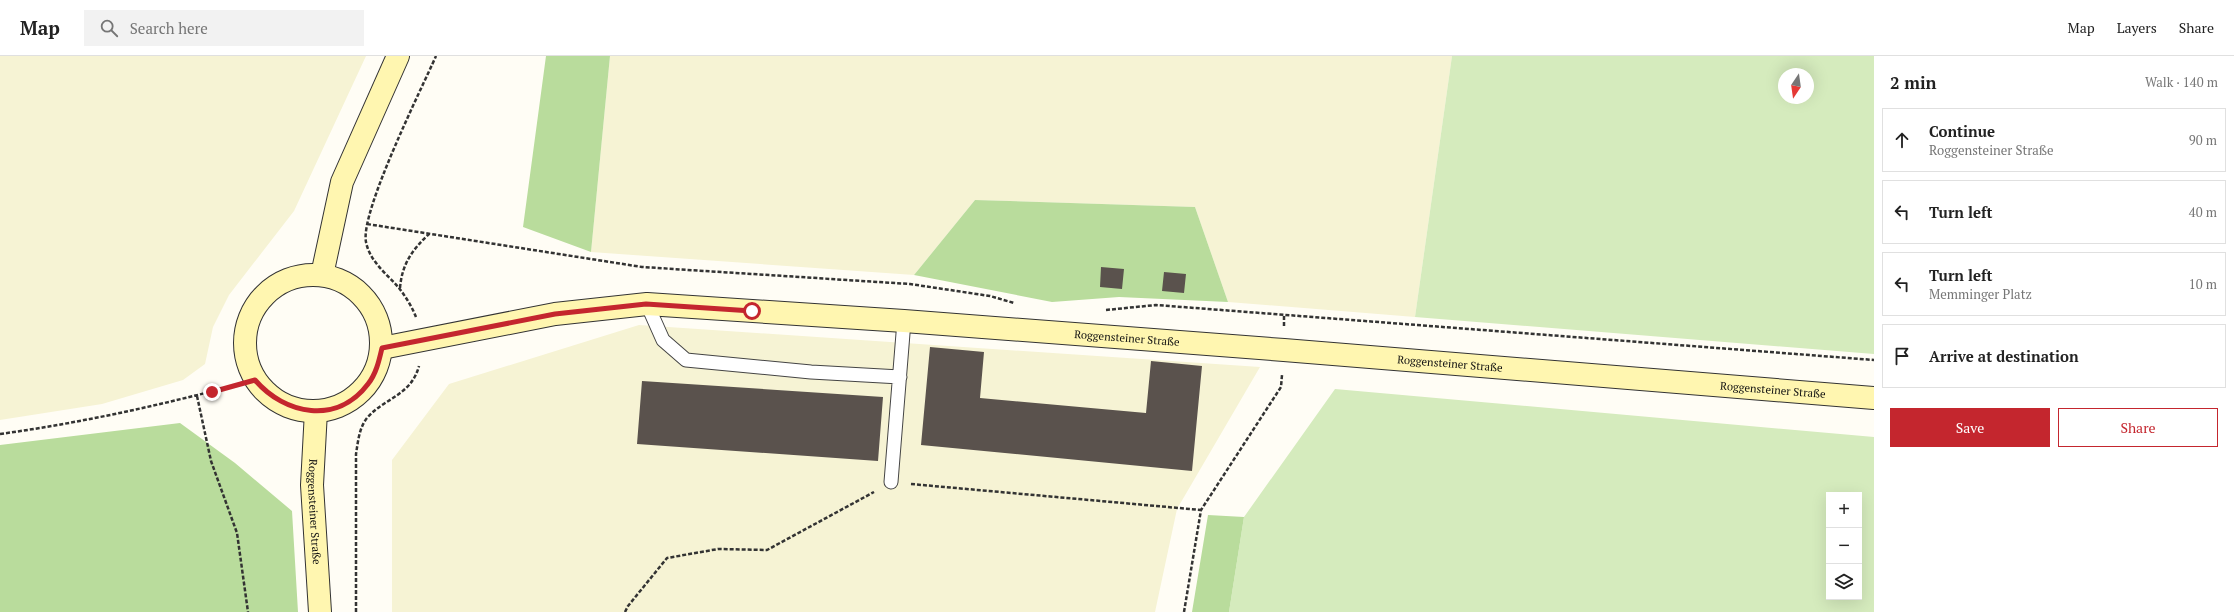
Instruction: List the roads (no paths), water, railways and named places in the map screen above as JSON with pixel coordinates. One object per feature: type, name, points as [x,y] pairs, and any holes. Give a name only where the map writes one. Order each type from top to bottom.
[{"type":"street","points":[[322,274],[342,182],[398,56]]},
{"type":"street","points":[[322,274],[348,284],[359,292],[372,308],[380,327],[382,348],[378,367],[368,384],[354,398],[342,404],[316,411],[295,409],[276,400],[255,380],[249,365],[244,344],[248,321],[259,301],[276,285],[298,276],[322,274]]},
{"type":"street","name":"Roggensteiner Straße","points":[[382,348],[555,314],[646,304],[904,321],[1284,350],[1874,398]]},
{"type":"street","name":"Roggensteiner Straße","points":[[316,411],[312,485],[320,612]]},
{"type":"lane","points":[[646,304],[663,340],[686,360],[811,372],[900,377]]},
{"type":"lane","points":[[891,482],[904,321]]}]
